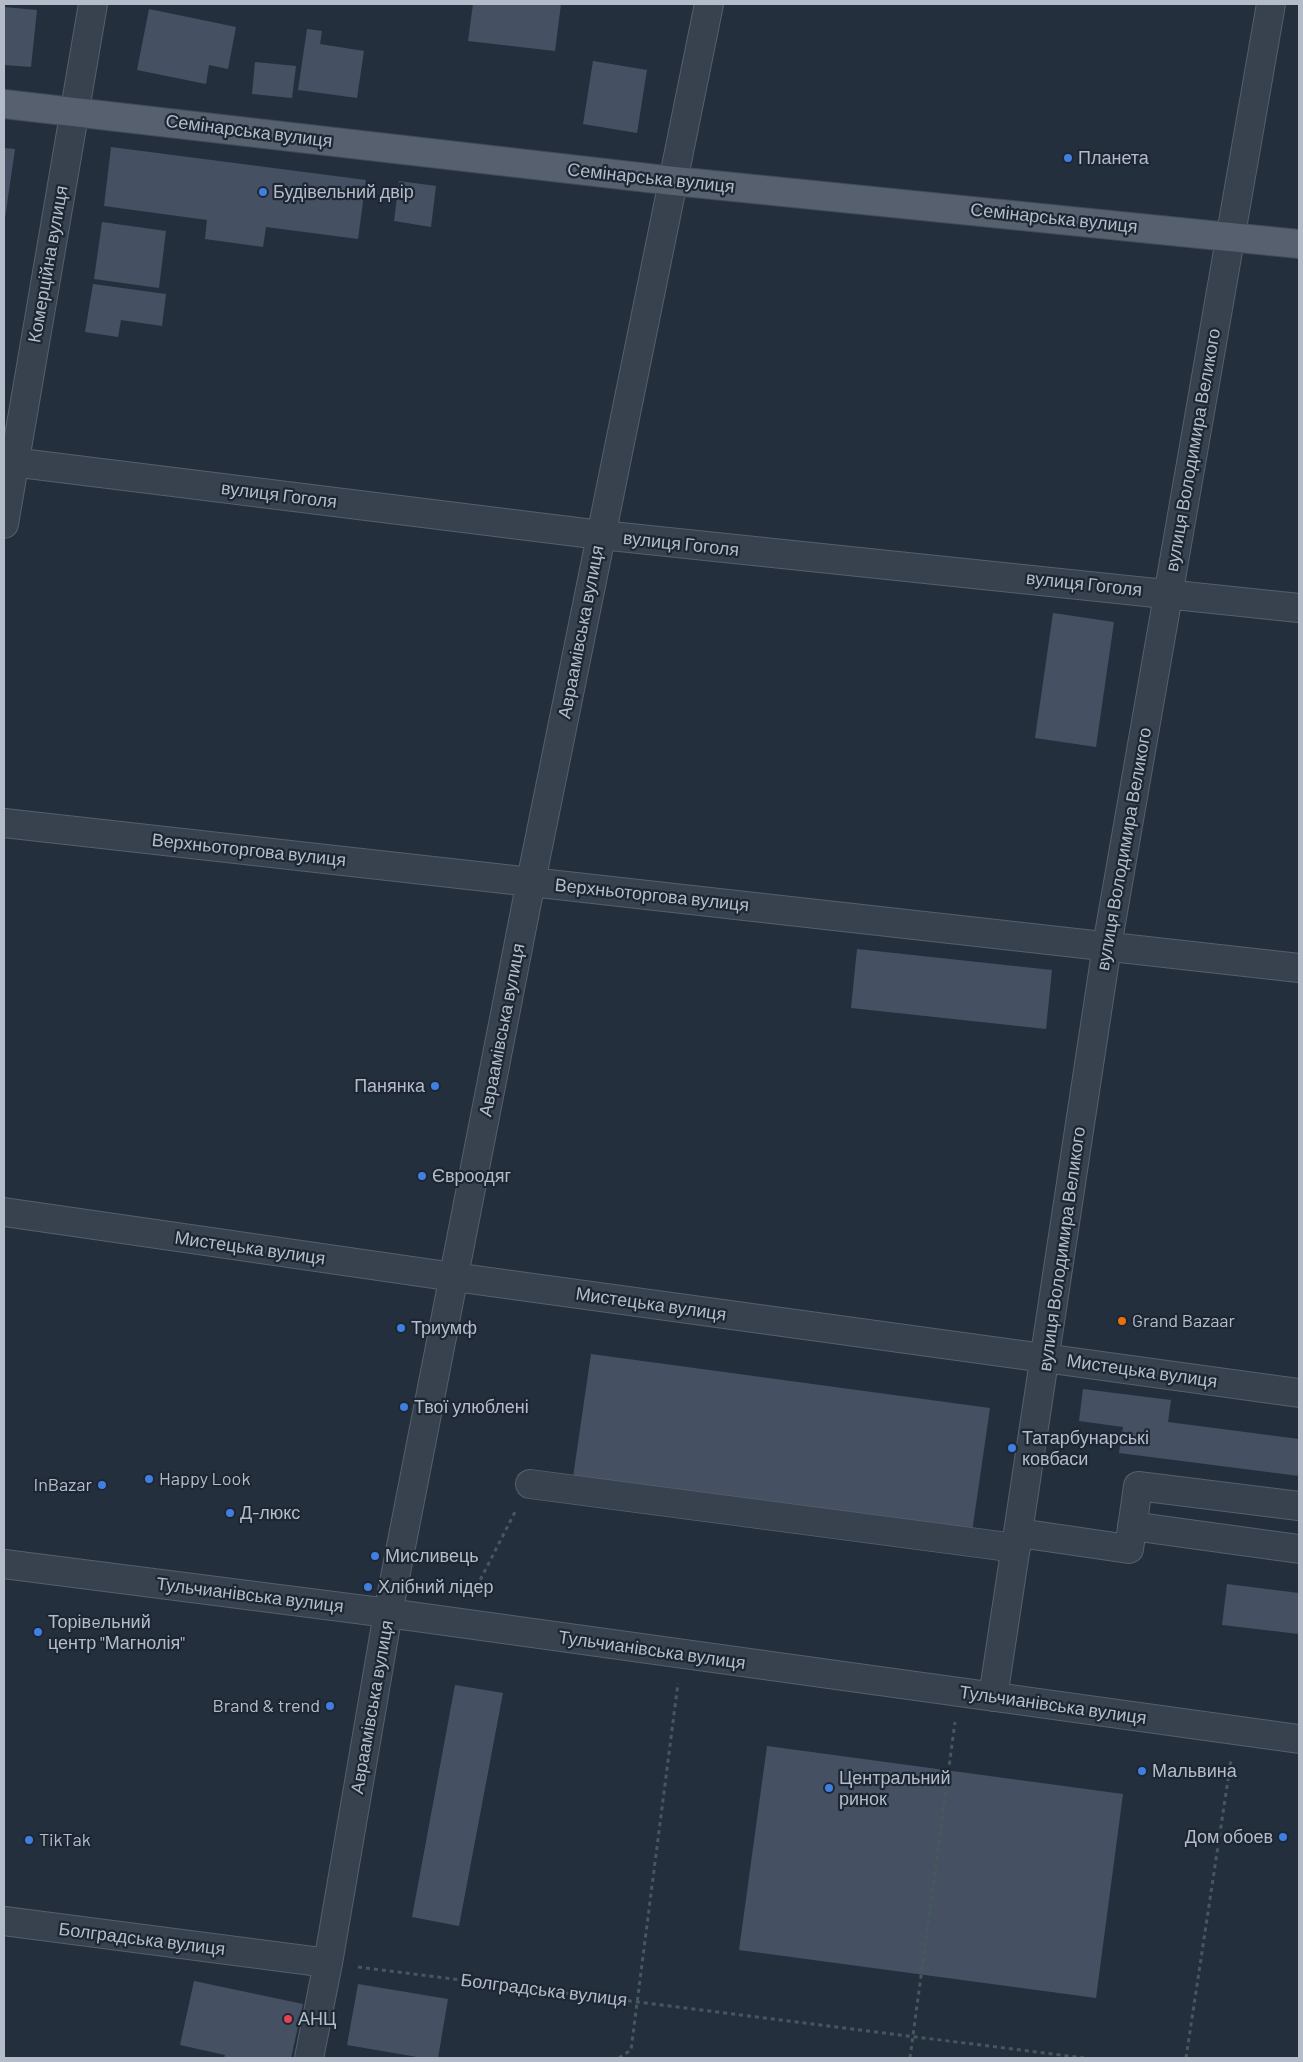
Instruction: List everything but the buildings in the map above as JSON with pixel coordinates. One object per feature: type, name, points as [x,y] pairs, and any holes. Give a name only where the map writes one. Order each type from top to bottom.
[{"type":"main road","name":"Семінарська вулиця","points":[[4,104],[674,181],[1229,235],[1299,244]]},
{"type":"street","name":"Комерційна вулиця","points":[[4,524],[9,461],[75,111],[93,4]]},
{"type":"street","name":"Авраамівська вулиця","points":[[309,2058],[328,1963],[388,1613],[531,881],[709,4]]},
{"type":"street","name":"вулиця Володимира Великого","points":[[993,1697],[1046,1358],[1107,946],[1229,235],[1271,4]]},
{"type":"street","name":"вулиця Гоголя","points":[[9,461],[601,536],[1299,608]]},
{"type":"street","name":"Верхньоторгова вулиця","points":[[4,823],[1299,968]]},
{"type":"street","name":"Мистецька вулиця","points":[[4,1212],[454,1277],[1299,1393]]},
{"type":"street","points":[[530,1484],[1017,1540],[1129,1549],[1138,1486],[1299,1506]]},
{"type":"street","points":[[1132,1526],[1299,1549]]},
{"type":"street","name":"Тульчианівська вулиця","points":[[4,1564],[388,1613],[1299,1739]]},
{"type":"street","name":"Болградська вулиця","points":[[4,1921],[328,1963]]},
{"type":"path","points":[[458,1623],[530,1484]]},
{"type":"path","points":[[619,2058],[631,2050],[682,1655]]},
{"type":"path","points":[[910,2058],[959,1692]]},
{"type":"path","points":[[1186,2058],[1236,1730]]},
{"type":"path","name":"Болградська вулиця","points":[[328,1963],[1084,2058]]},
{"type":"place","name":"Планета","points":[[1068,158]]},
{"type":"place","name":"Будівельний двір","points":[[263,192]]},
{"type":"place","name":"Панянка","points":[[435,1086]]},
{"type":"place","name":"Євроодяг","points":[[422,1176]]},
{"type":"place","name":"Grand Bazaar","points":[[1122,1321]]},
{"type":"place","name":"Триумф","points":[[401,1328]]},
{"type":"place","name":"Твої улюблені","points":[[404,1407]]},
{"type":"place","name":"Татарбунарські ковбаси","points":[[1012,1448]]},
{"type":"place","name":"Happy Look","points":[[149,1479]]},
{"type":"place","name":"InBazar","points":[[102,1485]]},
{"type":"place","name":"Д-люкс","points":[[230,1513]]},
{"type":"place","name":"Мисливець","points":[[375,1556]]},
{"type":"place","name":"Хлібний лідер","points":[[368,1587]]},
{"type":"place","name":"Торівeльний центр \"Магнолія\"","points":[[38,1632]]},
{"type":"place","name":"Brand & trend","points":[[330,1706]]},
{"type":"place","name":"Мальвина","points":[[1142,1771]]},
{"type":"place","name":"Центральний ринок","points":[[829,1788]]},
{"type":"place","name":"Дом обоев","points":[[1283,1837]]},
{"type":"place","name":"TikTak","points":[[29,1840]]},
{"type":"place","name":"АНЦ","points":[[288,2019]]}]
